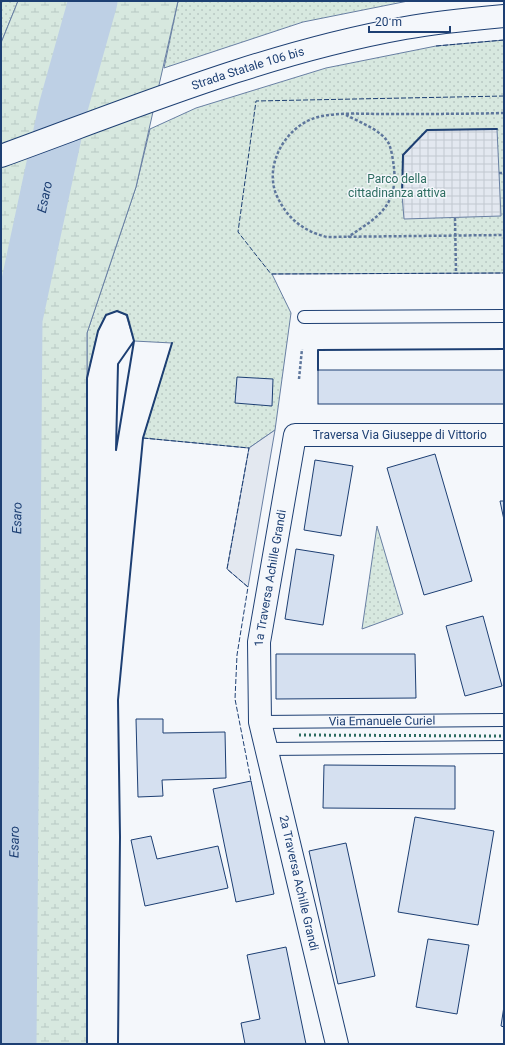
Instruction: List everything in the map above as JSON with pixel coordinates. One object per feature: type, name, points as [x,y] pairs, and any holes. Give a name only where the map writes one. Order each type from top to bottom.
[{"type":"street","name":"Strada Statale 106 bis","points":[[1,156],[206,80],[310,49],[405,28],[504,16]]},
{"type":"street","name":"Traversa Via Giuseppe di Vittorio","points":[[295,435],[504,435]]},
{"type":"street","name":"1a Traversa Achille Grandi","points":[[260,722],[259,642],[295,435]]},
{"type":"street","name":"2a Traversa Achille Grandi","points":[[260,722],[337,1044]]},
{"type":"lane","points":[[304,317],[504,316]]},
{"type":"lane","name":"Via Emanuele Curiel","points":[[260,722],[504,720]]},
{"type":"lane","points":[[267,749],[504,747]]},
{"type":"path","points":[[504,113],[345,115],[318,117],[306,122],[293,132],[280,146],[273,174],[276,192],[283,208],[296,223],[312,234],[327,237],[504,235]]},
{"type":"path","points":[[345,115],[377,132],[389,143],[395,177],[393,193],[388,205],[376,218],[347,237]]},
{"type":"path","points":[[499,173],[504,173]]},
{"type":"path","points":[[455,218],[456,272]]},
{"type":"path","points":[[299,379],[302,348]]},
{"type":"green space","points":[[1,1],[18,1],[1,43]]},
{"type":"green space","points":[[18,1],[178,1],[136,187],[87,333],[87,1044],[1,1044],[1,43]]},
{"type":"green space","points":[[178,1],[408,1],[303,22],[164,68]]},
{"type":"green space","name":"Parco della cittadinanza attiva","points":[[504,40],[504,273],[272,274],[291,313],[275,430],[249,448],[143,438],[172,343],[134,341],[126,315],[117,311],[106,315],[98,331],[87,378],[87,333],[136,187],[150,129],[196,108],[326,68],[436,46]]},
{"type":"green space","points":[[377,526],[403,614],[362,629]]},
{"type":"shaded area","points":[[497,129],[501,216],[404,219],[402,195],[403,155],[427,130]]},
{"type":"shaded area","points":[[275,430],[248,587],[227,569],[249,448]]},
{"type":"building","points":[[318,370],[504,370],[504,404],[318,404]]},
{"type":"building","points":[[237,377],[273,379],[272,406],[235,403]]},
{"type":"building","points":[[435,454],[472,581],[424,595],[387,468]]},
{"type":"building","points":[[315,460],[353,466],[341,536],[304,530]]},
{"type":"building","points":[[500,501],[504,501],[504,520]]},
{"type":"building","points":[[296,549],[334,555],[323,625],[285,619]]},
{"type":"building","points":[[483,616],[502,686],[465,696],[446,626]]},
{"type":"building","points":[[276,654],[415,654],[416,698],[276,699]]},
{"type":"building","points":[[136,719],[163,719],[163,733],[225,732],[226,778],[162,780],[163,796],[138,797]]},
{"type":"building","points":[[324,765],[455,766],[455,809],[323,808]]},
{"type":"building","points":[[251,781],[274,894],[236,902],[213,789]]},
{"type":"building","points":[[415,817],[494,831],[478,925],[398,912]]},
{"type":"building","points":[[151,836],[157,859],[218,846],[228,888],[145,906],[131,840]]},
{"type":"building","points":[[346,843],[375,976],[338,984],[309,851]]},
{"type":"building","points":[[428,939],[469,945],[457,1014],[416,1007]]},
{"type":"building","points":[[286,947],[306,1044],[245,1044],[241,1023],[260,1019],[247,955]]},
{"type":"building","points":[[504,1006],[504,1027],[501,1026]]},
{"type":"waterway","name":"Esaro","points":[[12,1044],[18,319],[63,108],[93,1]]},
{"type":"hedge","points":[[299,735],[504,736]]},
{"type":"fence","points":[[436,46],[504,40]]},
{"type":"fence","points":[[504,96],[256,101],[238,232],[271,274],[504,273]]},
{"type":"fence","points":[[143,438],[249,448],[227,569],[248,587],[237,655],[235,699],[251,781]]},
{"type":"wall","points":[[402,195],[403,155],[427,130],[497,129]]},
{"type":"wall","points":[[87,1044],[87,378],[98,331],[106,315],[117,311],[127,315],[134,341],[116,450],[118,364],[134,341]]},
{"type":"wall","points":[[118,1044],[120,837],[118,700],[143,438],[172,343]]},
{"type":"wall","points":[[318,370],[318,350],[504,349]]}]
